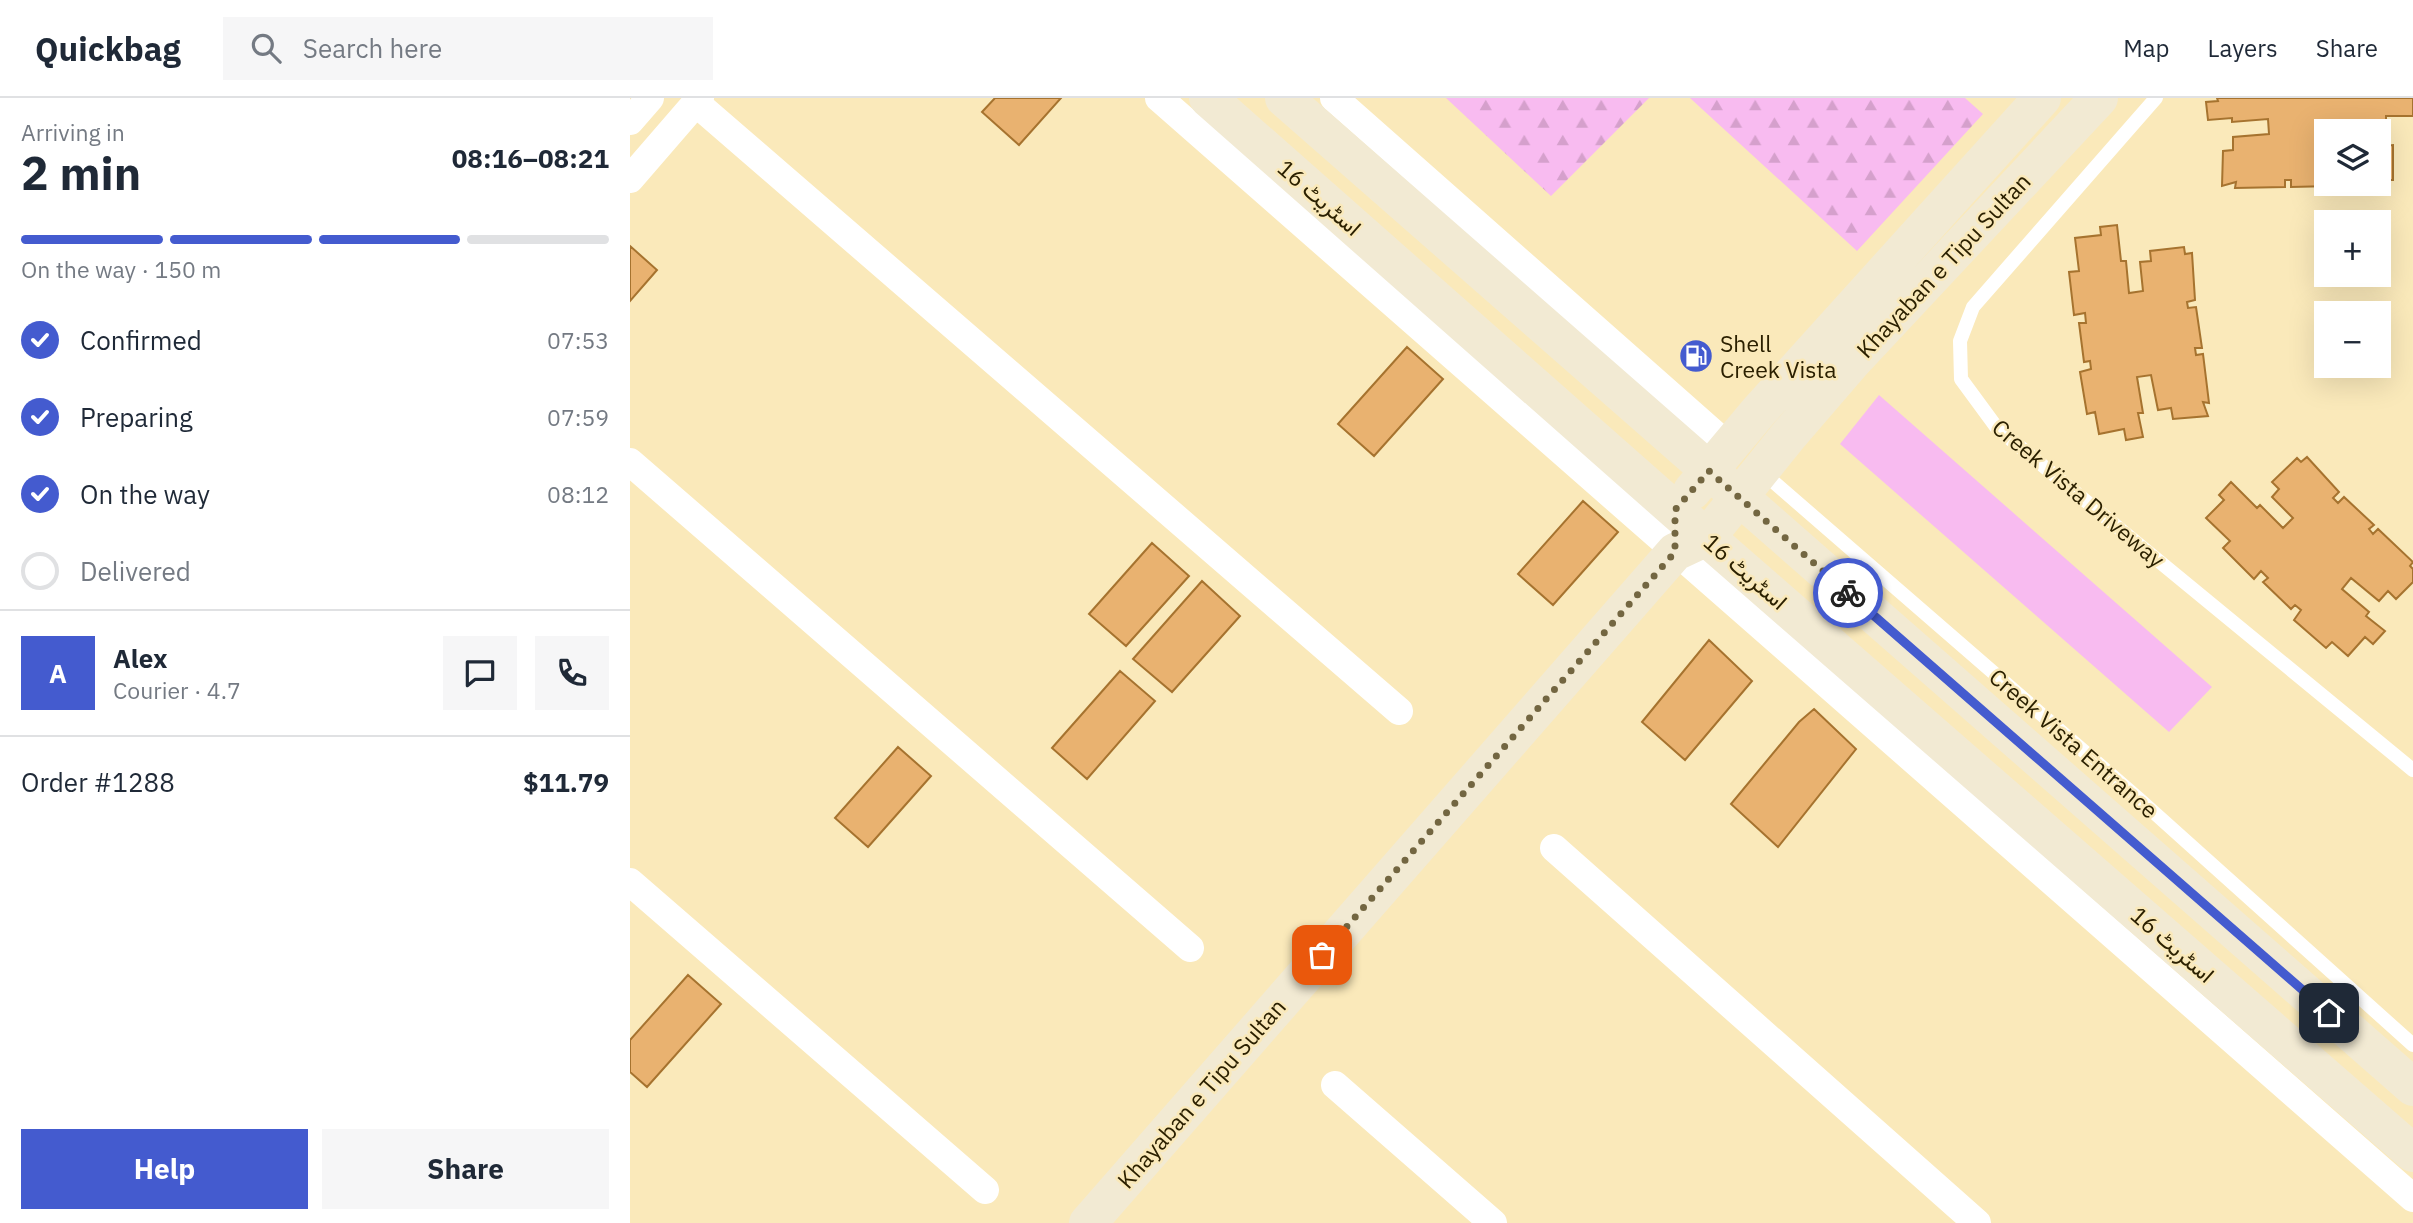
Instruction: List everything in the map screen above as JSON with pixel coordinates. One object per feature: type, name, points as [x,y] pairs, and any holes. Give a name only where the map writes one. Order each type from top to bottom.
[{"type":"main road","name":"اسٹریٹ 16","points":[[1208,98],[1675,510],[1691,544],[2413,1153]]},
{"type":"main road","points":[[1284,98],[1738,467],[2413,1087]]},
{"type":"main road","name":"Khayaban e Tipu Sultan","points":[[1088,1223],[1691,544],[1738,467],[2042,98]]},
{"type":"main road","name":"Khayaban e Tipu Sultan","points":[[1774,423],[1851,363],[2099,98]]},
{"type":"main road","name":"Khayaban e Tipu Sultan","points":[[1675,510],[1738,467]]},
{"type":"street","points":[[630,121],[650,98]]},
{"type":"street","points":[[1159,98],[1364,276],[1691,544],[2413,1198]]},
{"type":"street","points":[[1334,98],[1738,467]]},
{"type":"street","points":[[630,179],[698,101],[1399,712]]},
{"type":"street","points":[[630,462],[1190,948]]},
{"type":"street","points":[[1554,848],[1977,1223]]},
{"type":"street","points":[[630,882],[985,1190]]},
{"type":"street","points":[[1335,1085],[1493,1223]]},
{"type":"lane","name":"Creek Vista Driveway","points":[[2156,98],[1973,307],[1960,341],[1961,379],[1997,428],[2413,770]]},
{"type":"lane","name":"Creek Vista Entrance","points":[[1738,467],[2139,799],[2413,1045]]},
{"type":"green space","points":[[1446,98],[1649,98],[1551,196]]},
{"type":"green space","points":[[1690,98],[1965,98],[1983,114],[1857,251]]},
{"type":"green space","points":[[1879,395],[2212,687],[2169,732],[1840,444]]},
{"type":"building","points":[[995,98],[1061,98],[1019,145],[982,112]]},
{"type":"building","points":[[2217,98],[2413,98],[2413,116],[2386,116],[2386,119],[2314,119],[2314,186],[2291,187],[2291,180],[2285,180],[2285,187],[2235,188],[2236,182],[2222,186],[2223,151],[2233,150],[2233,137],[2269,134],[2268,119],[2232,122],[2232,118],[2208,120],[2206,102],[2218,101]]},
{"type":"building","points":[[2391,145],[2393,145],[2393,180]]},
{"type":"building","points":[[2117,225],[2121,261],[2126,261],[2129,293],[2143,291],[2140,262],[2151,261],[2150,251],[2184,247],[2185,254],[2192,253],[2195,300],[2187,302],[2188,308],[2196,307],[2202,348],[2195,348],[2196,355],[2203,354],[2209,403],[2203,402],[2208,416],[2173,419],[2171,408],[2158,410],[2151,375],[2137,377],[2143,413],[2138,413],[2143,437],[2126,440],[2124,429],[2099,434],[2095,412],[2087,414],[2080,372],[2091,369],[2090,361],[2084,362],[2079,323],[2086,323],[2085,313],[2074,315],[2069,272],[2079,271],[2075,238],[2101,235],[2100,227]]},
{"type":"building","points":[[630,246],[657,270],[630,301]]},
{"type":"building","points":[[1407,347],[1443,379],[1374,456],[1338,424]]},
{"type":"building","points":[[2307,457],[2339,492],[2333,498],[2338,503],[2344,497],[2374,525],[2369,529],[2373,534],[2378,529],[2413,562],[2410,566],[2413,569],[2413,582],[2396,599],[2388,591],[2379,601],[2351,578],[2342,589],[2369,612],[2366,616],[2385,631],[2373,644],[2365,637],[2348,656],[2332,642],[2326,648],[2294,620],[2301,610],[2295,605],[2291,609],[2263,582],[2268,578],[2261,571],[2254,579],[2223,548],[2230,541],[2206,518],[2224,500],[2219,495],[2231,482],[2257,508],[2260,505],[2283,528],[2293,518],[2272,497],[2279,489],[2272,482],[2297,458],[2301,462]]},
{"type":"building","points":[[1583,501],[1618,532],[1553,605],[1518,574]]},
{"type":"building","points":[[1152,543],[1189,576],[1126,646],[1089,614]]},
{"type":"building","points":[[1202,581],[1240,616],[1172,692],[1133,659]]},
{"type":"building","points":[[1709,640],[1752,681],[1685,760],[1642,722]]},
{"type":"building","points":[[1120,671],[1155,701],[1087,779],[1052,748]]},
{"type":"building","points":[[1814,709],[1856,749],[1778,847],[1731,804],[1799,722]]},
{"type":"building","points":[[898,747],[931,776],[868,847],[835,818]]},
{"type":"building","points":[[688,975],[721,1004],[647,1087],[630,1072],[630,1040]]},
{"type":"way so far","points":[[1322,955],[1675,552],[1675,510],[1709,471],[1848,593]]},
{"type":"place","name":"Shell Creek Vista","points":[[1696,356]]},
{"type":"route","points":[[1848,593],[2329,1013]]}]
